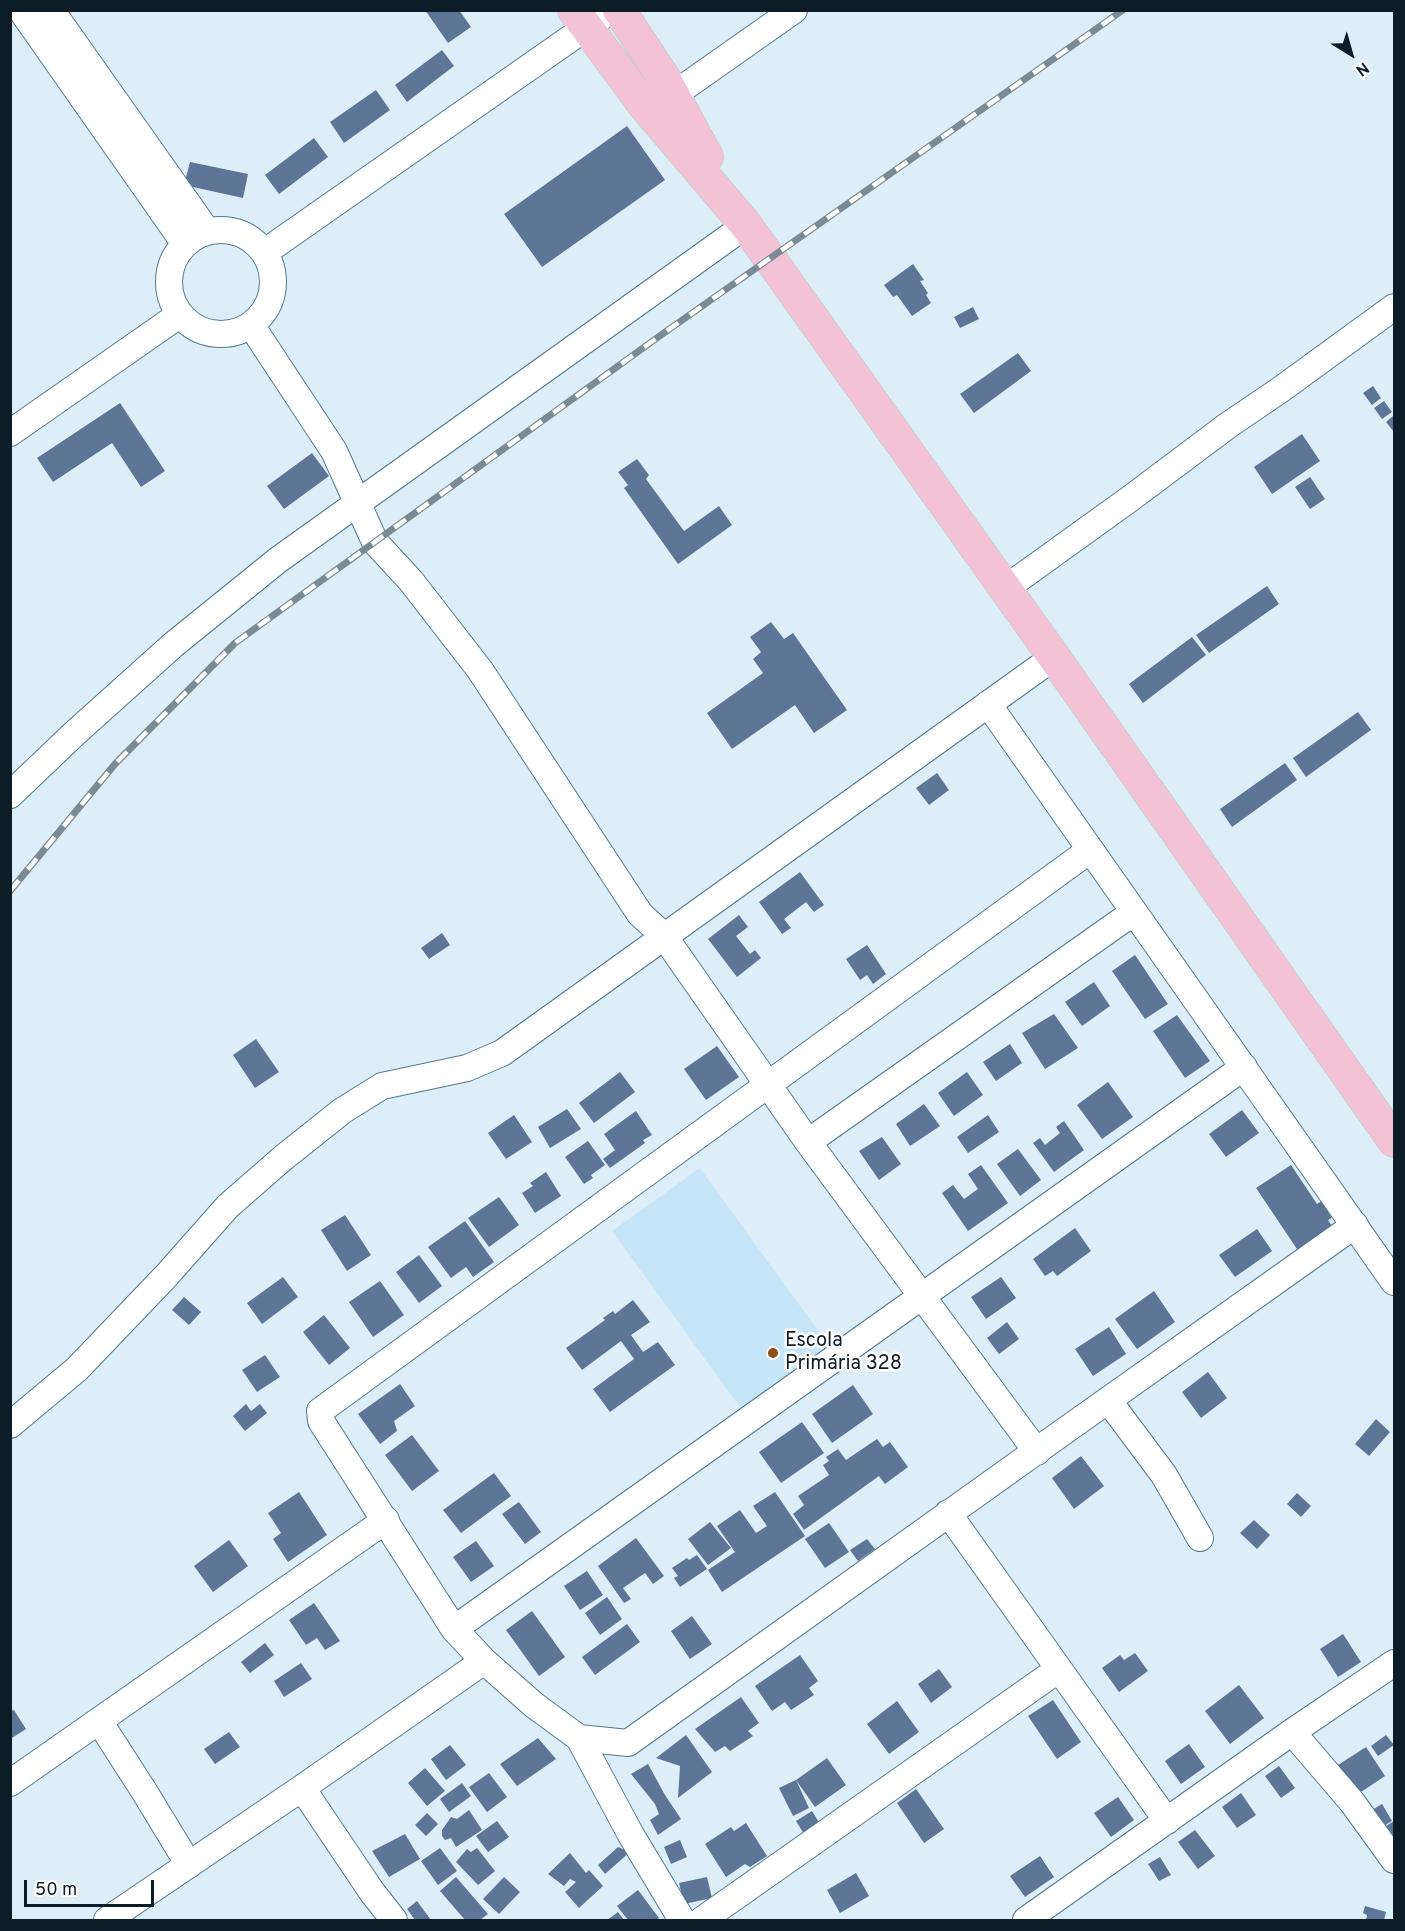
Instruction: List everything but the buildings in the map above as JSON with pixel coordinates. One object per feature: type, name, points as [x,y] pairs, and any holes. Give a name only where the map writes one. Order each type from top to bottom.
[{"type":"main road","points":[[619,10],[662,104]]},
{"type":"main road","points":[[590,16],[662,104],[740,218],[1054,657],[1395,1142]]},
{"type":"street","points":[[21,10],[185,244]]},
{"type":"street","points":[[51,10],[207,231]]},
{"type":"street","points":[[662,104],[794,10]]},
{"type":"street","points":[[265,252],[590,16]]},
{"type":"street","points":[[10,795],[173,645],[278,560],[359,504],[740,218]]},
{"type":"street","points":[[229,230],[249,237],[265,252],[274,278],[269,305],[251,325],[226,335],[200,331],[179,315],[170,298],[168,278],[173,260],[185,244],[207,231],[229,230]]},
{"type":"street","points":[[1005,588],[1395,307]]},
{"type":"street","points":[[10,433],[179,315]]},
{"type":"street","points":[[251,325],[334,450],[375,542],[411,581],[480,670],[640,914],[664,936],[808,1142],[1037,1452]]},
{"type":"street","points":[[10,1425],[77,1369],[166,1276],[228,1206],[283,1158],[342,1112],[382,1086],[467,1068],[502,1053],[1054,657]]},
{"type":"street","points":[[988,704],[1395,1282]]},
{"type":"street","points":[[682,1920],[631,1835],[579,1738],[534,1705],[484,1661],[454,1629],[321,1421],[320,1411],[1090,850]]},
{"type":"street","points":[[808,1142],[1134,912]]},
{"type":"street","points":[[454,1629],[1244,1067]]},
{"type":"street","points":[[579,1738],[628,1743],[948,1513],[1355,1226]]},
{"type":"street","points":[[1108,1400],[1164,1475],[1200,1538]]},
{"type":"street","points":[[948,1513],[1167,1821]]},
{"type":"street","points":[[10,1783],[386,1520]]},
{"type":"street","points":[[107,1920],[484,1661]]},
{"type":"street","points":[[1026,1920],[1292,1732],[1395,1663]]},
{"type":"street","points":[[702,1920],[1059,1669]]},
{"type":"street","points":[[99,1721],[189,1865]]},
{"type":"street","points":[[1292,1732],[1352,1802],[1395,1860]]},
{"type":"street","points":[[302,1788],[393,1920]]},
{"type":"shaded area","points":[[700,1168],[830,1347],[742,1410],[612,1231]]},
{"type":"railway","points":[[10,891],[115,764],[235,643],[661,335],[1123,10]]},
{"type":"place","name":"Escola Primária 328","points":[[773,1353]]}]
